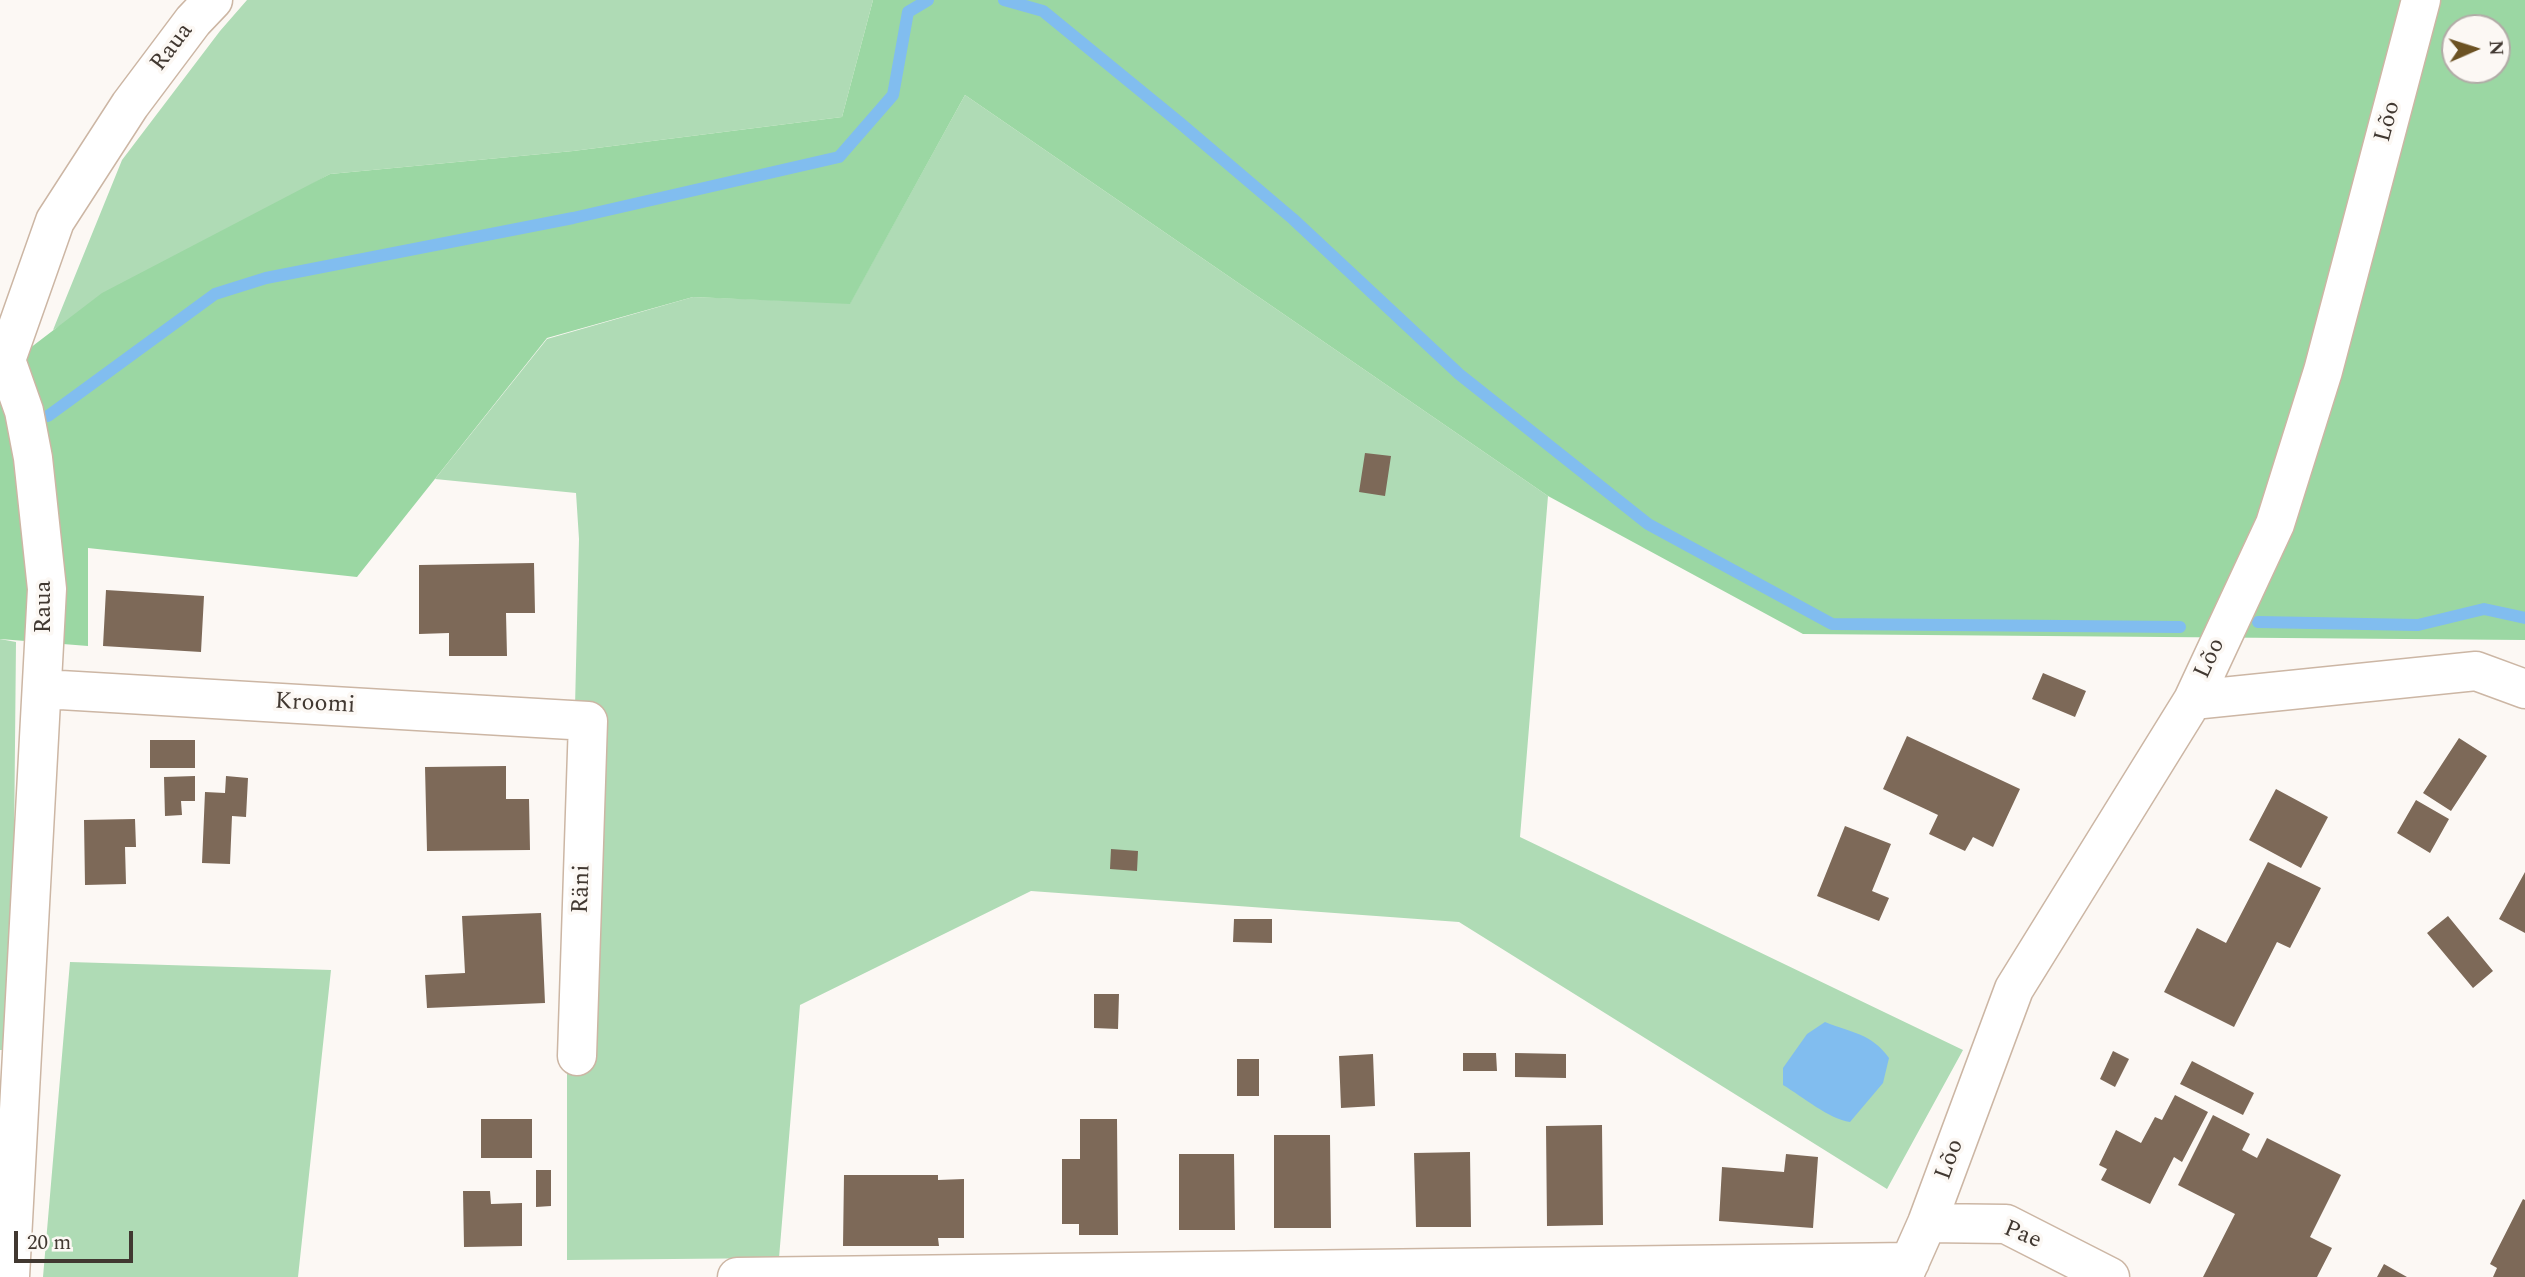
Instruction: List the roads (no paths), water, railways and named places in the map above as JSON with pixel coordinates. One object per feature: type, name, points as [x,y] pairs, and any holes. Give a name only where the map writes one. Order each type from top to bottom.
[{"type":"street","name":"Raua","points":[[10,1277],[47,589],[36,484],[24,411],[3,357],[55,221],[130,104],[193,21],[213,0]]},
{"type":"street","name":"Lõo","points":[[1907,1270],[2014,989],[2193,700],[2274,524],[2319,383],[2421,0]]},
{"type":"street","points":[[2193,700],[2476,671],[2525,689]]},
{"type":"street","name":"Kroomi","points":[[43,689],[588,721]]},
{"type":"street","name":"Räni","points":[[577,1056],[588,721]]},
{"type":"street","name":"Pae","points":[[1927,1223],[2006,1224],[2110,1277]]},
{"type":"street","points":[[737,1277],[1907,1270]]},
{"type":"water","points":[[1825,1022],[1868,1039],[1889,1058],[1883,1083],[1850,1122],[1825,1112],[1783,1085],[1783,1068],[1807,1034]]},
{"type":"waterway","points":[[48,416],[215,294],[266,278],[573,218],[839,157],[893,95],[908,12],[928,0]]},
{"type":"waterway","points":[[1004,0],[1043,11],[1293,219],[1459,374],[1648,524],[1832,624],[2180,627]]},
{"type":"waterway","points":[[2258,622],[2418,625],[2484,609],[2525,618]]}]
